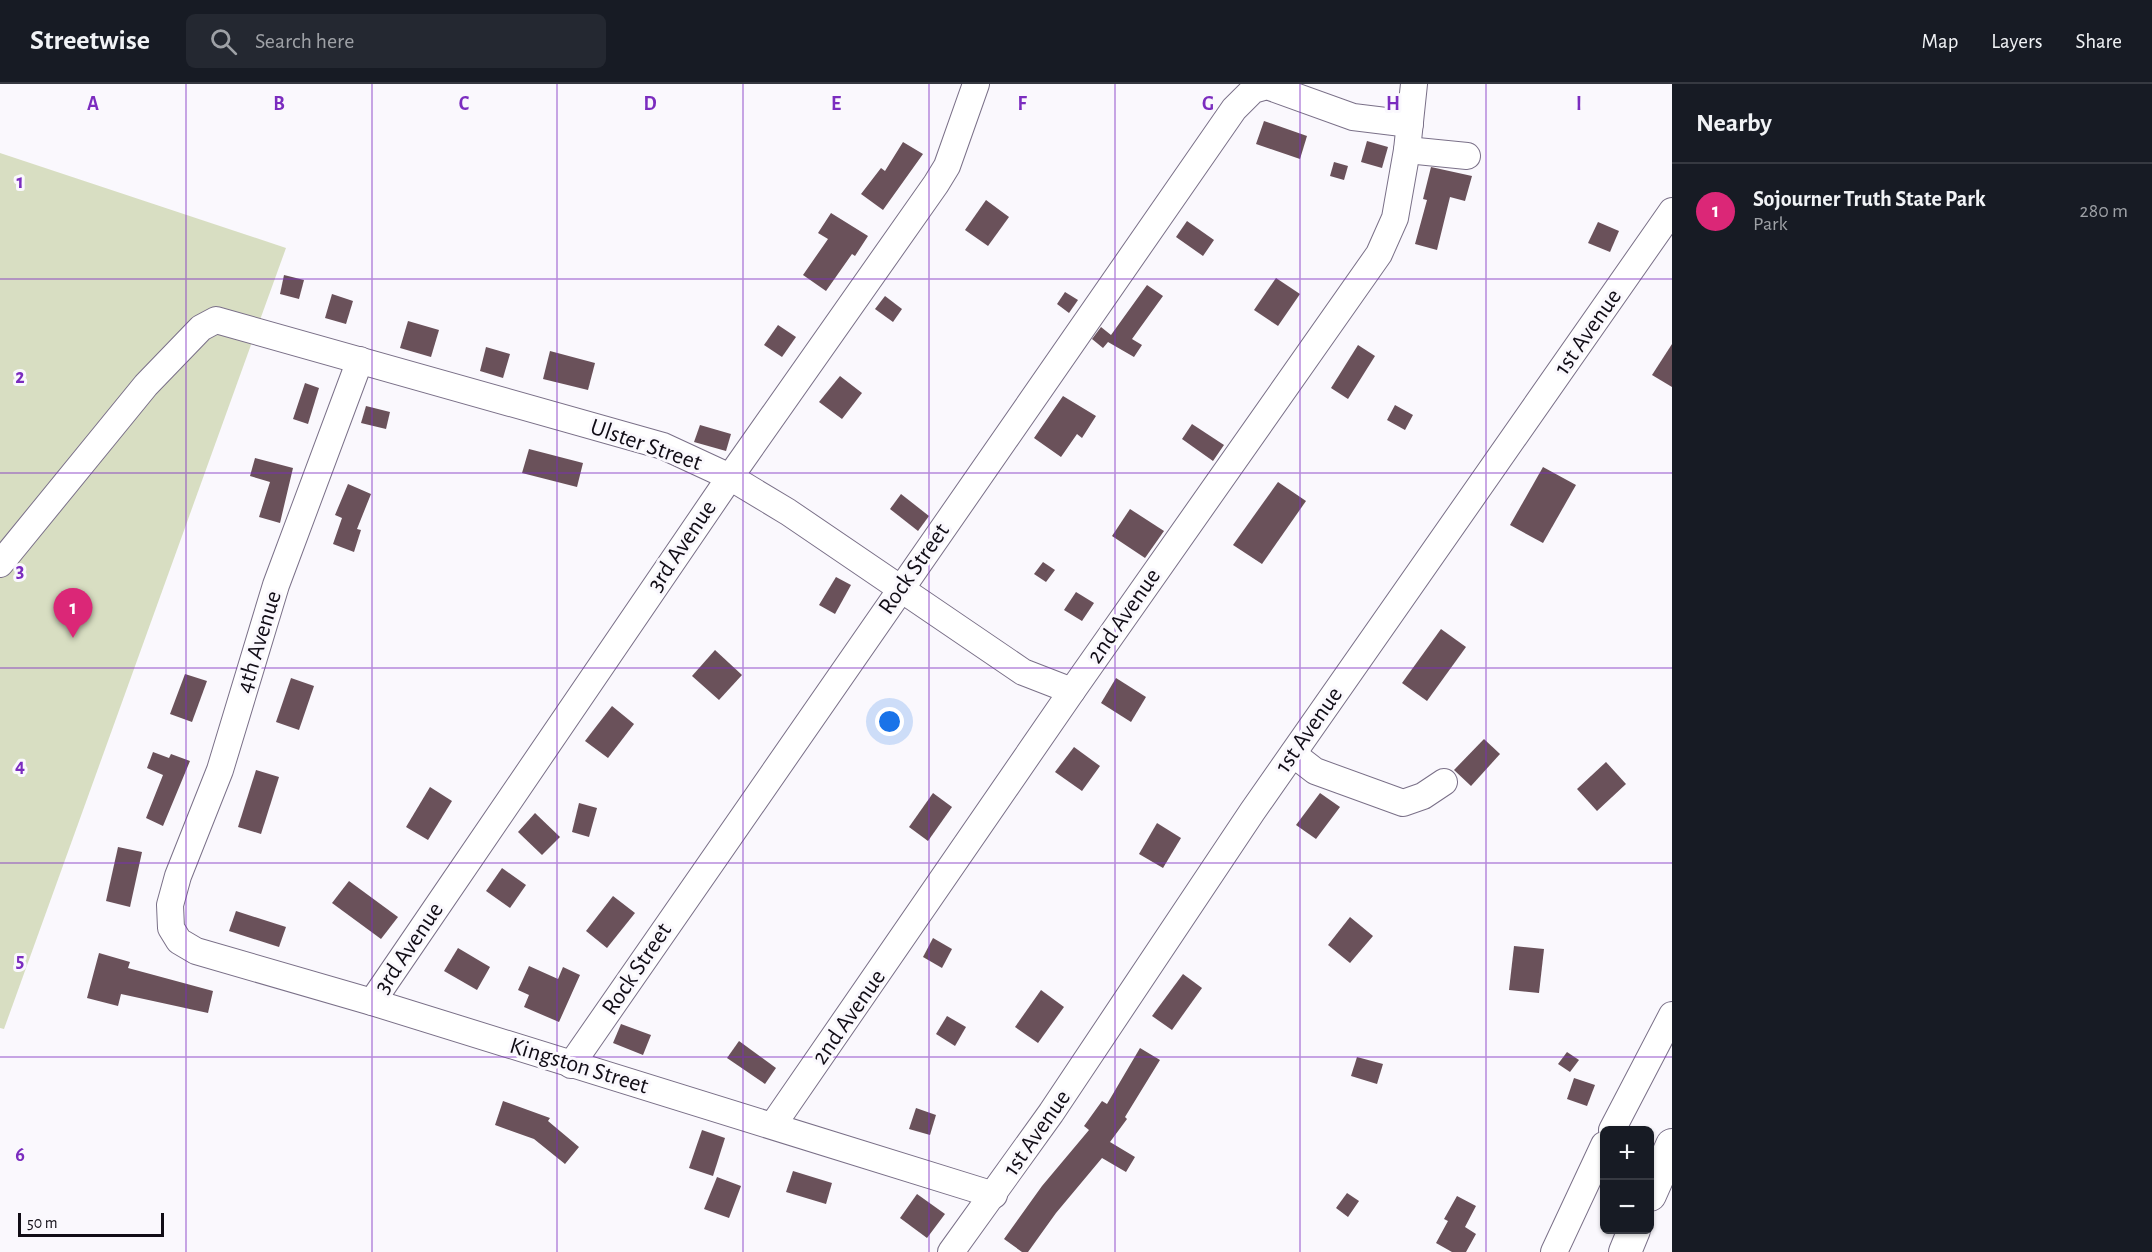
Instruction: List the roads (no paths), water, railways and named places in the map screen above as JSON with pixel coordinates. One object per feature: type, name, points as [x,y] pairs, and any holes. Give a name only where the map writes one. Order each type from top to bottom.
[{"type":"main road","points":[[1654,1186],[1672,1145]]},
{"type":"main road","points":[[1625,1252],[1632,1234]]},
{"type":"street","name":"3rd Avenue","points":[[372,1002],[730,477],[936,184],[946,166],[976,84]]},
{"type":"street","name":"2nd Avenue","points":[[773,1125],[1072,691],[1379,254],[1395,218],[1407,150],[1414,84]]},
{"type":"street","name":"Rock Street","points":[[572,1065],[1234,109],[1253,90],[1267,86],[1353,117],[1410,124]]},
{"type":"street","points":[[1407,150],[1467,156]]},
{"type":"street","name":"1st Avenue","points":[[951,1252],[994,1195],[1293,754],[1672,211]]},
{"type":"street","name":"Ulster Street","points":[[0,564],[146,385],[201,328],[216,320],[241,325],[663,446],[730,477],[789,513],[1023,672],[1072,691]]},
{"type":"street","name":"4th Avenue","points":[[171,928],[170,905],[178,876],[220,770],[276,585],[360,360]]},
{"type":"street","points":[[1293,754],[1315,771],[1403,803],[1423,796],[1444,782]]},
{"type":"street","name":"Kingston Street","points":[[171,928],[179,941],[196,951],[372,1002],[994,1195]]},
{"type":"street","points":[[1615,1126],[1672,1015]]},
{"type":"street","points":[[1554,1252],[1600,1155]]},
{"type":"place","name":"Sojourner Truth State Park","points":[[73,638]]}]
